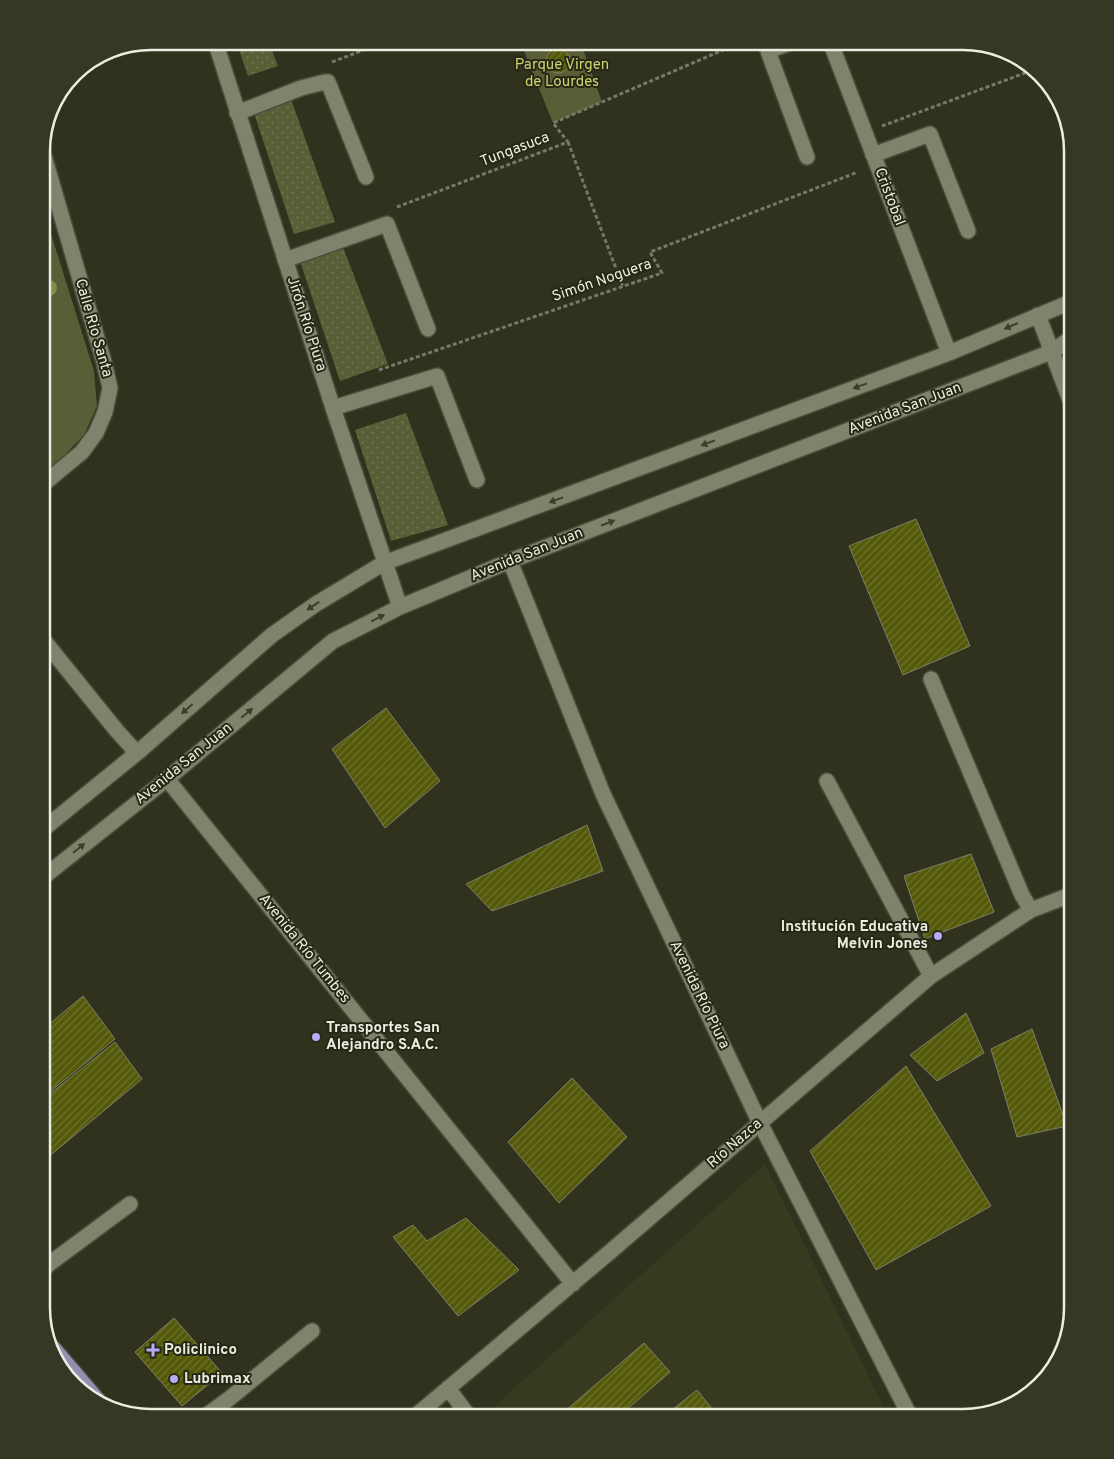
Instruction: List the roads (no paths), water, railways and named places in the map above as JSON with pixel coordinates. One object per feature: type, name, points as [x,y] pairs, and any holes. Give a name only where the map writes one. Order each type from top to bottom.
[{"type":"street","name":"Jirón Río Piura","points":[[218,50],[333,408],[400,607]]},
{"type":"street","points":[[771,50],[768,51],[807,157]]},
{"type":"street","name":"Cristobal","points":[[833,50],[949,353]]},
{"type":"street","points":[[237,113],[301,88],[328,82],[366,177]]},
{"type":"street","points":[[875,160],[930,134],[968,231]]},
{"type":"street","name":"Calle Rio Santa","points":[[50,176],[110,388],[105,412],[96,433],[82,452],[50,479]]},
{"type":"street","points":[[285,260],[387,224],[428,329]]},
{"type":"street","points":[[50,824],[137,753],[272,635],[316,604],[384,563],[949,353],[1064,305]]},
{"type":"street","points":[[1038,315],[1064,385]]},
{"type":"street","name":"Avenida San Juan","points":[[50,872],[168,779],[334,641],[400,607],[510,561],[1051,352],[1064,343]]},
{"type":"street","points":[[333,408],[437,376],[477,480]]},
{"type":"street","name":"Avenida Río Piura","points":[[510,561],[603,794],[760,1123],[906,1409]]},
{"type":"street","points":[[50,648],[137,753]]},
{"type":"street","points":[[931,679],[1022,895],[1031,910]]},
{"type":"street","name":"Avenida Río Tumbes","points":[[168,779],[573,1284]]},
{"type":"street","points":[[827,781],[931,976]]},
{"type":"street","name":"Río Nazca","points":[[424,1409],[573,1284],[931,976],[1031,910],[1064,897]]},
{"type":"street","points":[[50,1263],[130,1204]]},
{"type":"street","points":[[216,1409],[312,1331]]},
{"type":"street","points":[[448,1388],[463,1409]]},
{"type":"place","name":"Institución Educativa Melvin Jones","points":[[938,936]]},
{"type":"place","name":"Transportes San Alejandro S.A.C.","points":[[316,1037]]},
{"type":"place","name":"Policlinico","points":[[153,1350]]},
{"type":"place","name":"Lubrimax","points":[[174,1379]]},
{"type":"park label","name":"Parque Virgen de Lourdes","points":[[562,74]]}]
